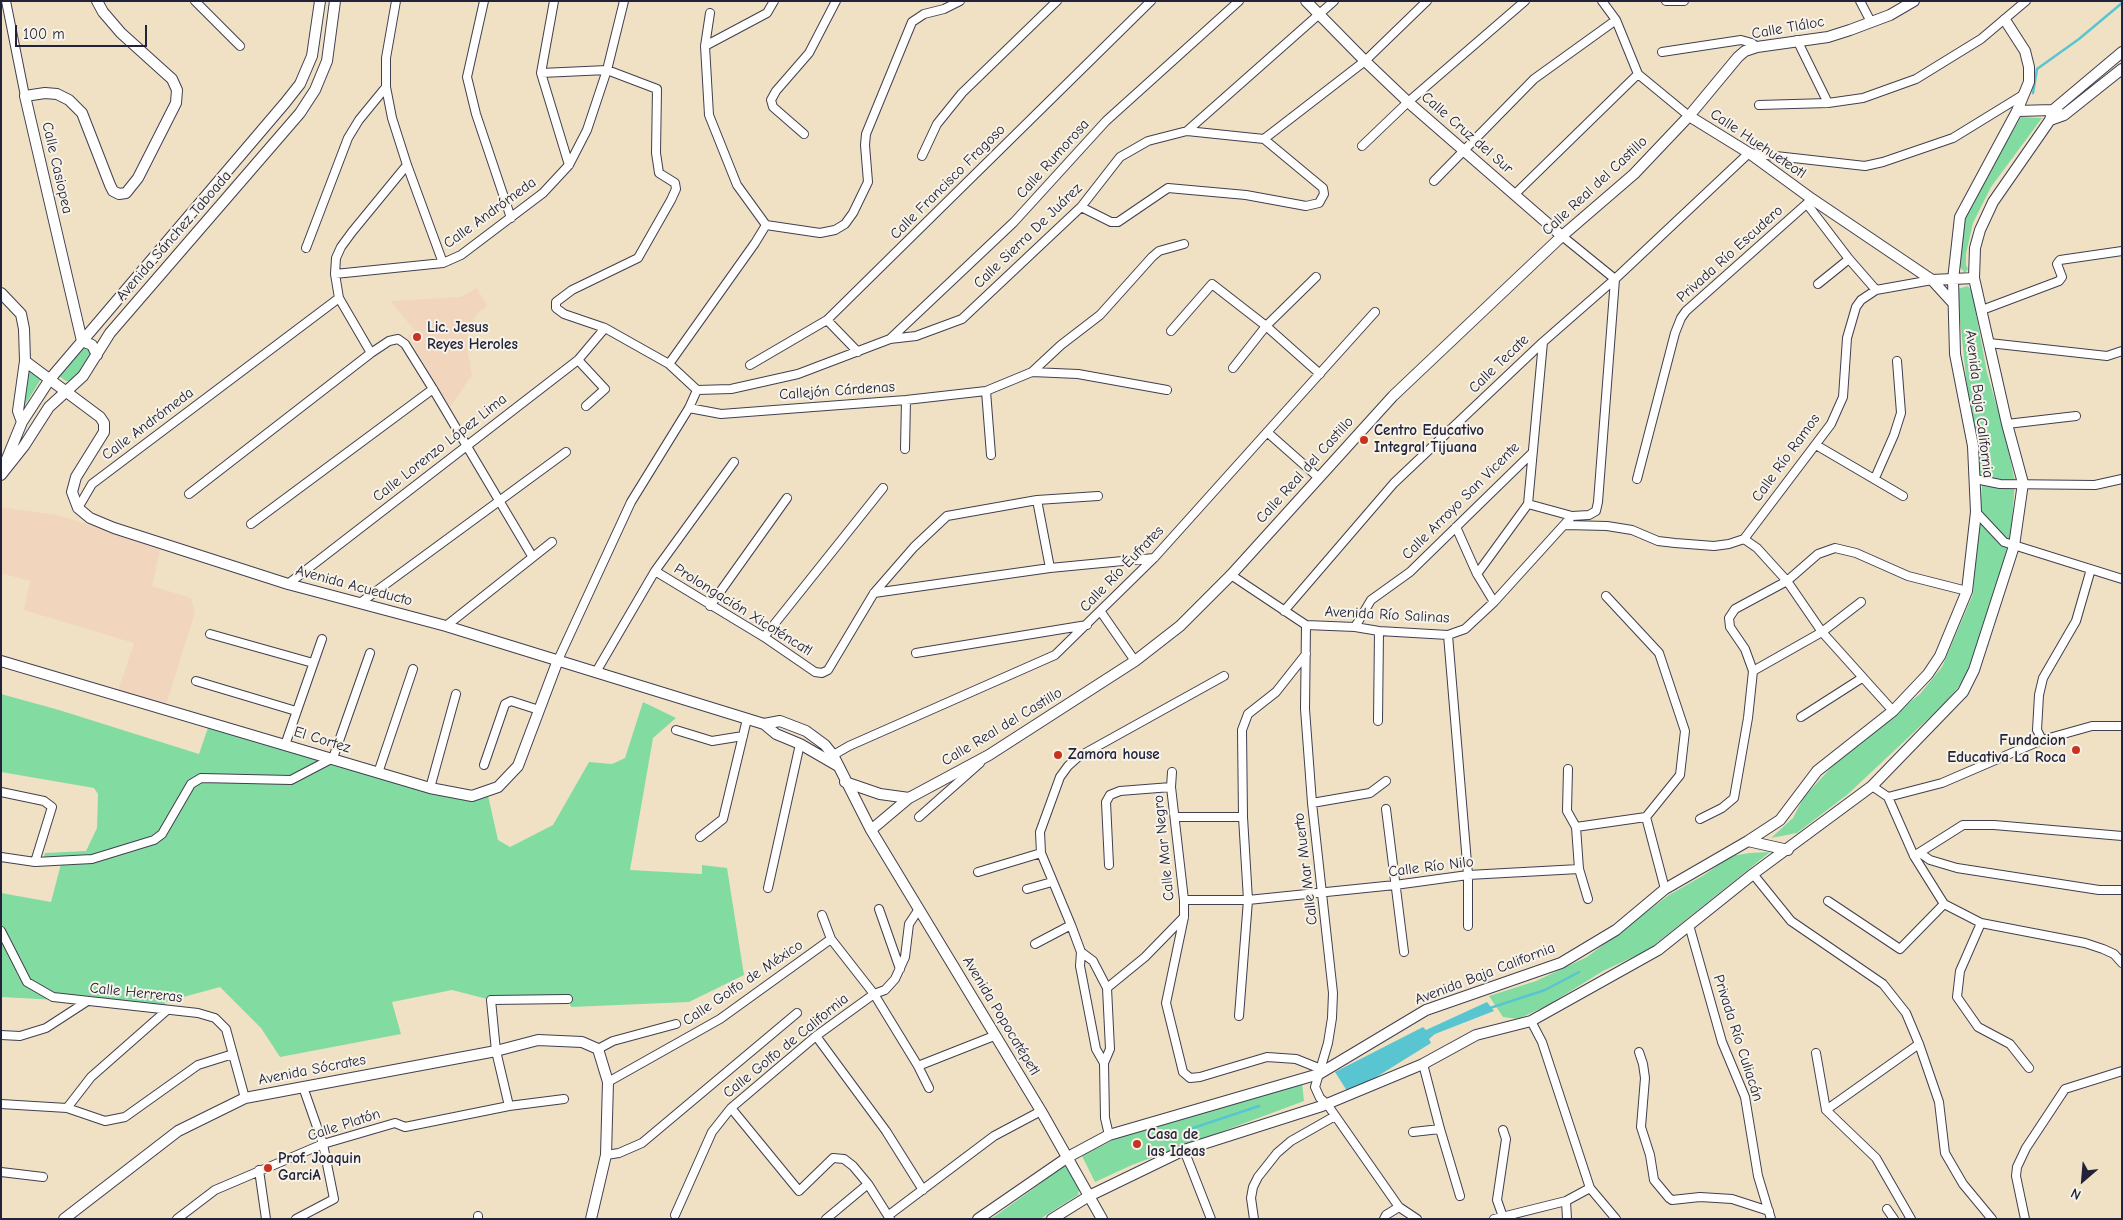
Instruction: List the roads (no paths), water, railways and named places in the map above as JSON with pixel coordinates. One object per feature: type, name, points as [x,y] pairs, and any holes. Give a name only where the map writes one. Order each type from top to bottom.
[{"type":"street","name":"Calle Casiopea","points":[[6,1],[25,96],[82,341]]},
{"type":"street","points":[[25,96],[45,93],[57,94],[69,100],[82,113],[113,191],[119,194],[126,193],[133,186],[176,103],[177,90],[172,79],[121,33],[103,12],[97,1]]},
{"type":"street","points":[[195,1],[240,46]]},
{"type":"street","name":"Avenida Sánchez Taboada","points":[[2,475],[22,422],[50,379],[300,84],[312,56],[320,1]]},
{"type":"street","name":"Avenida Sánchez Taboada","points":[[2,475],[24,446],[49,407],[83,376],[110,332],[300,113],[315,90],[327,61],[335,1]]},
{"type":"street","points":[[396,1],[386,58],[386,87],[392,118],[406,165],[442,263]]},
{"type":"street","points":[[484,1],[467,77],[476,114],[511,218]]},
{"type":"street","points":[[554,1],[541,73],[569,165]]},
{"type":"street","name":"Calle Andrómeda","points":[[335,274],[442,263],[461,255],[543,194],[569,165],[587,130],[607,70],[624,1]]},
{"type":"street","points":[[705,46],[767,13],[774,1]]},
{"type":"street","points":[[804,134],[773,108],[771,100],[776,91],[809,53],[836,1]]},
{"type":"street","points":[[922,156],[937,124],[962,93],[1057,1]]},
{"type":"street","name":"Calle Francisco Fragoso","points":[[750,365],[827,320],[1151,1]]},
{"type":"street","name":"Calle Rumorosa","points":[[890,339],[1014,222],[1106,121],[1239,1]]},
{"type":"street","name":"Calle Cruz del Sur","points":[[1306,1],[1408,102],[1562,236],[1615,278]]},
{"type":"street","name":"Calle Sierra De Juárez","points":[[890,339],[916,336],[962,320],[1081,207],[1120,157],[1148,141],[1187,131],[1334,1]]},
{"type":"street","points":[[1264,139],[1365,61],[1428,1]]},
{"type":"street","points":[[1362,146],[1408,102],[1525,1]]},
{"type":"street","name":"Calle Huehueteotl","points":[[1602,1],[1616,20],[1638,74],[1689,116],[1749,153],[1809,202],[1932,280],[1953,303]]},
{"type":"street","points":[[1666,1],[1684,1]]},
{"type":"street","points":[[1860,1],[1871,22]]},
{"type":"street","name":"Calle Tláloc","points":[[1689,116],[1745,51],[1797,40],[1828,37],[1890,15],[1914,1]]},
{"type":"street","points":[[1759,105],[1828,103],[1863,98],[1916,79],[1982,38],[2026,1]]},
{"type":"street","points":[[710,13],[705,46],[709,115],[737,185],[766,225],[820,233],[835,230],[845,224],[868,182],[866,134],[912,22],[924,14],[944,9],[957,2]]},
{"type":"street","points":[[1434,181],[1534,79],[1616,20]]},
{"type":"street","name":"Avenida Baja California","points":[[978,1219],[1068,1157],[1109,1135],[1320,1071],[1426,1010],[1561,963],[1616,930],[1665,889],[1748,841],[1780,820],[1817,771],[1893,711],[1928,674],[1940,656],[1967,591],[1976,512],[1973,446],[1955,354],[1953,303],[1960,217],[2017,111],[2028,82],[2029,67],[2025,51],[2005,20]]},
{"type":"street","points":[[1662,52],[1741,40],[1752,43],[1757,47]]},
{"type":"street","points":[[1797,40],[1828,103]]},
{"type":"street","name":"Avenida Baja California","points":[[1052,1219],[1089,1196],[1184,1150],[1327,1104],[1423,1064],[1476,1035],[1531,1021],[1658,950],[1753,874],[1788,850],[1872,786],[1963,692],[1974,670],[2014,546],[2023,483],[2007,424],[1974,278],[1975,248],[1980,230],[1990,209],[2051,115],[2122,52]]},
{"type":"street","points":[[2017,111],[2064,115],[2122,69]]},
{"type":"street","points":[[541,73],[607,70],[657,89],[656,153],[659,173],[675,183],[676,189],[672,200],[638,258],[572,290],[556,302],[556,308],[564,314],[604,328],[669,364],[696,390],[730,389],[798,374],[890,339]]},
{"type":"street","points":[[1514,195],[1638,74]]},
{"type":"street","points":[[306,248],[348,138],[359,120],[386,87]]},
{"type":"street","points":[[1749,153],[1865,166],[1883,162],[1953,138],[2023,96]]},
{"type":"street","name":"Calle Real del Castillo","points":[[871,830],[909,798],[989,755],[1135,661],[1180,626],[1231,575],[1393,396],[1562,236],[1634,174],[1689,116]]},
{"type":"street","points":[[1081,207],[1111,222],[1118,222],[1168,188],[1246,196],[1306,206],[1319,203],[1324,194],[1323,188],[1264,139],[1187,131]]},
{"type":"street","name":"Calle Tecate","points":[[1284,611],[1394,483],[1543,342],[1615,278],[1749,153]]},
{"type":"street","points":[[371,353],[338,298],[335,274],[336,258],[341,247],[406,165]]},
{"type":"street","points":[[1809,202],[1849,259],[1876,290]]},
{"type":"street","name":"Privada Río Escudero","points":[[1637,479],[1675,333],[1681,318],[1686,311],[1809,202]]},
{"type":"street","points":[[669,364],[766,225]]},
{"type":"street","points":[[1032,372],[1061,345],[1100,315],[1159,251],[1184,244]]},
{"type":"street","points":[[1982,310],[2059,281],[2062,278],[2058,264],[2060,260],[2122,251],[2122,244]]},
{"type":"street","points":[[1818,284],[1849,259]]},
{"type":"street","points":[[1233,368],[1266,326],[1316,277]]},
{"type":"street","points":[[1528,504],[1572,516],[1589,515],[1596,511],[1615,278]]},
{"type":"street","name":"Calle Río Ramos","points":[[1744,539],[1831,424],[1843,398],[1847,338],[1856,307],[1861,300],[1876,290],[1932,280],[1974,278]]},
{"type":"street","points":[[1170,331],[1212,284],[1266,326],[1320,374]]},
{"type":"street","points":[[1,293],[16,308],[23,320],[25,361],[18,411],[22,422]]},
{"type":"street","name":"Calle Andrómeda","points":[[78,508],[92,484],[338,298]]},
{"type":"street","name":"Calle Río Éufrates","points":[[830,757],[1055,655],[1154,558],[1375,312]]},
{"type":"street","points":[[827,320],[858,352]]},
{"type":"street","name":"Calle Lorenzo López Lima","points":[[288,584],[578,360],[604,328]]},
{"type":"street","points":[[189,494],[371,353],[389,341],[398,339],[405,344],[433,389],[465,446],[532,556]]},
{"type":"street","points":[[82,341],[92,345],[97,355]]},
{"type":"street","name":"Calle Arroyo San Vicente","points":[[1355,627],[1371,600],[1410,572],[1532,453],[1543,342]]},
{"type":"street","points":[[1989,343],[2107,356],[2122,351]]},
{"type":"street","points":[[578,360],[605,389],[586,406]]},
{"type":"street","points":[[25,361],[67,391],[100,417],[104,423],[104,432],[76,477],[72,492],[78,508]]},
{"type":"street","points":[[1874,478],[1894,435],[1901,413],[1897,361]]},
{"type":"street","name":"Callejón Cárdenas","points":[[689,408],[721,414],[906,400],[986,391],[1032,372],[1078,374],[1167,390]]},
{"type":"street","points":[[251,524],[433,389]]},
{"type":"street","points":[[558,660],[630,502],[689,408],[696,390]]},
{"type":"street","points":[[986,391],[991,454]]},
{"type":"street","points":[[905,449],[906,400]]},
{"type":"street","points":[[2007,424],[2076,416]]},
{"type":"street","points":[[1267,432],[1318,478]]},
{"type":"street","points":[[1816,445],[1903,496]]},
{"type":"street","points":[[360,603],[566,452]]},
{"type":"street","points":[[1477,574],[1528,504],[1532,453]]},
{"type":"street","points":[[596,672],[655,571],[734,462]]},
{"type":"street","points":[[1975,479],[2000,484],[2095,485],[2122,479]]},
{"type":"street","points":[[764,637],[883,488]]},
{"type":"street","name":"Prolongación Xicoténcatl","points":[[655,571],[764,637],[815,672],[822,673],[828,670],[874,593],[914,546],[948,516],[1037,500],[1098,496]]},
{"type":"street","points":[[710,606],[787,498]]},
{"type":"street","points":[[1037,500],[1050,568]]},
{"type":"street","name":"Avenida Acueducto","points":[[78,508],[90,518],[114,528],[288,584],[446,626],[764,724],[776,734],[830,757]]},
{"type":"street","points":[[1976,512],[2004,542],[2122,579]]},
{"type":"street","name":"Avenida Río Salinas","points":[[1231,575],[1306,625],[1448,635],[1465,629],[1494,602],[1572,516]]},
{"type":"street","points":[[1565,525],[1607,526],[1632,530],[1658,541],[1675,543],[1714,546],[1744,539],[1757,548],[1787,582],[1822,632],[1893,711]]},
{"type":"street","points":[[1456,527],[1477,574],[1494,602]]},
{"type":"street","points":[[446,626],[552,542]]},
{"type":"street","points":[[1700,819],[1722,808],[1734,798],[1748,718],[1753,671],[1745,649],[1730,627],[1729,618],[1735,609],[1787,582],[1818,554],[1835,548],[1856,553],[1908,576],[1967,591]]},
{"type":"street","points":[[874,593],[1050,568],[1154,558]]},
{"type":"street","points":[[2042,740],[2037,730],[2039,695],[2043,678],[2076,621],[2091,569]]},
{"type":"street","points":[[1576,827],[1646,817],[1680,775],[1685,731],[1659,654],[1606,596]]},
{"type":"street","points":[[1753,671],[1822,632],[1860,602]]},
{"type":"street","points":[[1101,612],[1135,661]]},
{"type":"street","points":[[916,653],[1087,625]]},
{"type":"street","name":"Calle Mar Muerto","points":[[1306,625],[1305,710],[1312,803],[1332,992],[1329,1035],[1315,1086],[1320,1098],[1327,1104],[1399,1207]]},
{"type":"street","points":[[1378,722],[1379,631]]},
{"type":"street","points":[[210,634],[313,663]]},
{"type":"street","points":[[1448,635],[1468,875],[1468,926]]},
{"type":"street","points":[[285,744],[322,639]]},
{"type":"street","points":[[1,856],[35,862],[92,858],[154,840],[162,834],[192,784],[201,778],[291,780],[332,758],[370,653]]},
{"type":"street","points":[[1239,1016],[1248,900],[1241,738],[1244,721],[1248,714],[1276,692],[1307,654]]},
{"type":"street","name":"El Cortez","points":[[1,661],[430,788],[472,796],[498,786],[518,766],[558,660]]},
{"type":"street","points":[[378,772],[413,669]]},
{"type":"street","points":[[1104,1063],[1096,1049],[1080,966],[1080,952],[1071,925],[1041,853],[1040,832],[1060,777],[1068,766],[1078,758],[1224,676]]},
{"type":"street","points":[[1801,717],[1862,678]]},
{"type":"street","points":[[196,681],[296,711]]},
{"type":"street","points":[[430,788],[456,694]]},
{"type":"street","points":[[484,765],[505,704],[511,702],[539,710]]},
{"type":"street","points":[[700,837],[723,819],[747,719]]},
{"type":"street","name":"Avenida Acueducto","points":[[764,724],[780,721],[806,731],[826,745],[830,757],[838,766],[871,830]]},
{"type":"street","points":[[1888,797],[1942,783],[2042,740],[2092,726],[2122,726]]},
{"type":"street","points":[[676,730],[712,741],[742,736]]},
{"type":"street","points":[[768,888],[800,744]]},
{"type":"street","points":[[919,817],[989,755]]},
{"type":"street","points":[[1568,769],[1568,811],[1576,827],[1579,869],[1588,899]]},
{"type":"street","name":"Calle Mar Negro","points":[[1172,772],[1171,788],[1184,900],[1184,917],[1166,1003],[1183,1072],[1190,1078],[1200,1077],[1267,1057],[1296,1059],[1320,1071]]},
{"type":"street","points":[[1312,803],[1370,793],[1386,781]]},
{"type":"street","points":[[845,782],[880,794],[909,798]]},
{"type":"street","points":[[1872,786],[1888,797],[1944,904],[1981,924],[2085,943],[2114,954],[2122,963]]},
{"type":"street","points":[[1109,865],[1106,802],[1110,796],[1120,791],[1171,788]]},
{"type":"street","points":[[1,792],[44,801],[52,807],[35,862]]},
{"type":"street","points":[[1386,809],[1404,952]]},
{"type":"street","points":[[1175,817],[1243,817]]},
{"type":"street","points":[[1646,817],[1665,889]]},
{"type":"street","points":[[1917,855],[1963,825],[1994,825],[2122,836]]},
{"type":"street","name":"Avenida Popocatépetl","points":[[871,830],[994,1036],[1041,1110],[1102,1219]]},
{"type":"street","points":[[1748,841],[1788,850]]},
{"type":"street","points":[[978,872],[1041,853]]},
{"type":"street","points":[[1917,855],[1957,868],[2100,890],[2122,890]]},
{"type":"street","name":"Calle Río Nilo","points":[[1184,900],[1248,900],[1395,885],[1468,875],[1579,869]]},
{"type":"street","points":[[1753,874],[1791,921],[1883,984],[1906,1013],[1939,1102],[1945,1153],[1963,1184],[1992,1219]]},
{"type":"street","points":[[1027,889],[1052,882]]},
{"type":"street","points":[[1828,901],[1900,949],[1944,904]]},
{"type":"street","points":[[879,909],[900,969]]},
{"type":"street","name":"Calle Golfo de California","points":[[675,1215],[712,1132],[731,1108],[816,1036],[874,994],[885,990],[890,985],[905,957],[909,924],[919,909]]},
{"type":"street","points":[[822,915],[831,939],[874,994],[918,1066],[928,1088]]},
{"type":"street","points":[[1107,988],[1145,957],[1184,917]]},
{"type":"street","points":[[1981,924],[1960,971],[1957,997],[1978,1027],[2010,1044],[2028,1068]]},
{"type":"street","points":[[1035,944],[1071,925]]},
{"type":"street","name":"Privada Río Culiacán","points":[[1690,925],[1722,1042],[1745,1097],[1758,1176],[1770,1215]]},
{"type":"street","name":"Calle Herreras","points":[[1,932],[28,982],[53,997],[166,1011],[198,1013],[215,1018],[226,1029],[245,1098]]},
{"type":"street","name":"Calle Golfo de México","points":[[608,1082],[720,1019],[831,939]]},
{"type":"street","points":[[1080,952],[1093,961],[1107,988],[1110,1049],[1104,1063],[1105,1118],[1109,1135]]},
{"type":"street","points":[[509,1106],[496,1051],[492,1000],[568,999]]},
{"type":"street","points":[[1,1035],[20,1036],[46,1028],[86,1002]]},
{"type":"street","points":[[67,1108],[91,1077],[166,1011]]},
{"type":"street","points":[[606,1156],[619,1153],[642,1143],[797,1013]]},
{"type":"street","points":[[1531,1021],[1542,1042],[1590,1188],[1616,1219]]},
{"type":"street","points":[[591,1219],[606,1156],[608,1082],[598,1049],[613,1041],[676,1024]]},
{"type":"street","points":[[816,1036],[886,1131],[923,1190]]},
{"type":"street","points":[[918,1066],[994,1036]]},
{"type":"street","name":"Avenida Sócrates","points":[[64,1219],[178,1131],[245,1098],[496,1051],[538,1040],[582,1042],[598,1049]]},
{"type":"street","points":[[1826,1110],[1919,1044]]},
{"type":"street","points":[[1638,1052],[1643,1064],[1645,1078],[1641,1127],[1650,1155],[1654,1180],[1672,1200],[1700,1197],[1732,1199],[1770,1215]]},
{"type":"street","points":[[1816,1053],[1826,1110],[1876,1158],[1911,1219]]},
{"type":"street","points":[[1,1104],[67,1108],[105,1121],[125,1118],[198,1065],[233,1054]]},
{"type":"street","points":[[1423,1064],[1460,1196]]},
{"type":"street","points":[[2024,1219],[2016,1176],[2017,1167],[2026,1148],[2065,1089],[2122,1071]]},
{"type":"street","points":[[296,1219],[334,1198],[323,1144],[303,1087]]},
{"type":"street","name":"Calle Platón","points":[[177,1219],[215,1190],[323,1144],[395,1123],[405,1127],[509,1106],[564,1099]]},
{"type":"street","points":[[731,1108],[799,1191],[833,1158],[844,1159],[853,1166],[868,1184],[889,1217],[994,1136],[1041,1110]]},
{"type":"street","points":[[1254,1219],[1251,1198],[1252,1187],[1258,1177],[1277,1153],[1291,1141],[1335,1116]]},
{"type":"street","points":[[1413,1132],[1440,1129]]},
{"type":"street","points":[[1503,1130],[1506,1139],[1497,1200],[1503,1217]]},
{"type":"street","points":[[1184,1150],[1211,1219]]},
{"type":"street","points":[[259,1170],[266,1219]]},
{"type":"street","points":[[1,1172],[43,1177]]},
{"type":"street","points":[[826,1219],[868,1184]]},
{"type":"street","points":[[1494,1219],[1566,1201],[1590,1188]]},
{"type":"street","points":[[1566,1201],[1567,1219]]},
{"type":"street","points":[[1384,1219],[1386,1215],[1399,1207],[1417,1219]]},
{"type":"street","points":[[1887,1209],[1894,1219]]},
{"type":"water","points":[[1487,1002],[1494,1011],[1435,1034],[1429,1039],[1431,1043],[1349,1094],[1335,1072],[1423,1027],[1426,1030]]},
{"type":"waterway","points":[[2033,93],[2037,69],[2079,39],[2122,3]]},
{"type":"waterway","points":[[1490,1008],[1545,990],[1579,972]]},
{"type":"waterway","points":[[1190,1129],[1259,1106]]},
{"type":"place","name":"Lic. Jesus Reyes Heroles","points":[[417,337]]},
{"type":"place","name":"Centro Educativo Integral Tijuana","points":[[1364,440]]},
{"type":"place","name":"Fundacion Educativa La Roca","points":[[2076,750]]},
{"type":"place","name":"Zamora house","points":[[1058,755]]},
{"type":"place","name":"Casa de las Ideas","points":[[1137,1144]]},
{"type":"place","name":"Prof. Joaquin GarciA","points":[[268,1168]]}]
